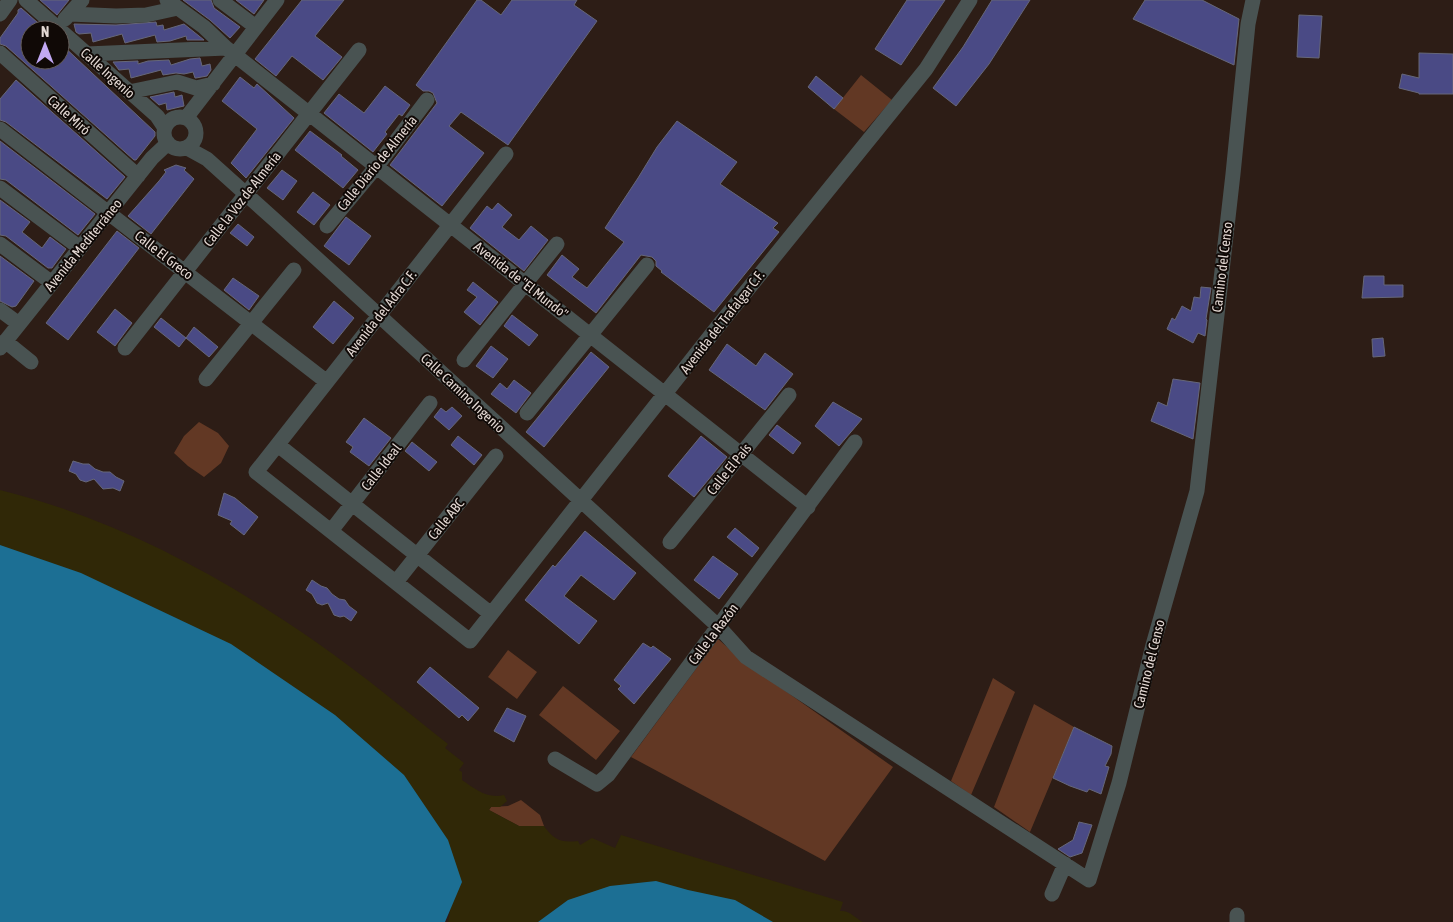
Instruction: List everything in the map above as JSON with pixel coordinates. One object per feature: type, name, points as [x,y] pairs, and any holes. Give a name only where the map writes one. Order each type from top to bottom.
[{"type":"street","points":[[0,14],[10,0]]},
{"type":"street","name":"Calle Ingenio","points":[[26,0],[49,20]]},
{"type":"street","points":[[66,20],[82,0]]},
{"type":"street","points":[[220,0],[256,27]]},
{"type":"street","name":"Avenida Mediterráneo","points":[[3,345],[152,158],[169,125],[213,84],[231,51],[256,27],[277,0]]},
{"type":"street","name":"Avenida del Trafalgar C.F.","points":[[396,582],[470,641],[719,325],[926,69],[970,0]]},
{"type":"street","name":"Camino del Censo","points":[[719,627],[746,657],[1089,880],[1119,783],[1153,645],[1197,491],[1248,24],[1253,0]]},
{"type":"street","points":[[70,14],[146,15],[172,4]]},
{"type":"street","name":"Avenida de \"El Mundo\"","points":[[172,4],[204,27],[231,51],[808,507]]},
{"type":"street","name":"Calle Ingenio","points":[[70,39],[128,92],[169,125]]},
{"type":"street","name":"Calle la Voz de Almería","points":[[125,348],[358,50]]},
{"type":"street","points":[[86,54],[231,51]]},
{"type":"street","name":"Calle Miró","points":[[0,54],[138,176]]},
{"type":"street","points":[[128,92],[177,82],[196,88],[213,84]]},
{"type":"street","name":"Calle Diario de Almería","points":[[327,226],[377,166],[427,100]]},
{"type":"street","points":[[169,125],[177,149],[191,144]]},
{"type":"street","name":"Calle Camino Ingenio","points":[[169,125],[194,125],[196,130],[191,144],[719,627]]},
{"type":"street","name":"Calle El Greco","points":[[0,129],[327,382]]},
{"type":"street","name":"Avenida del Adra C.F.","points":[[331,531],[256,472],[506,154]]},
{"type":"street","points":[[0,188],[80,248]]},
{"type":"street","points":[[0,244],[52,283]]},
{"type":"street","points":[[464,360],[557,244]]},
{"type":"street","points":[[527,413],[648,265]]},
{"type":"street","points":[[206,379],[294,270]]},
{"type":"street","points":[[0,310],[19,324]]},
{"type":"street","points":[[3,345],[31,362]]},
{"type":"street","name":"Calle El País","points":[[670,542],[789,395]]},
{"type":"street","name":"Calle Ideal","points":[[331,531],[430,403]]},
{"type":"street","name":"Calle la Razón","points":[[555,759],[597,784],[608,775],[855,442]]},
{"type":"street","points":[[278,445],[492,614]]},
{"type":"street","name":"Calle ABC","points":[[396,582],[496,456]]},
{"type":"street","points":[[331,531],[396,582]]},
{"type":"street","points":[[1052,894],[1065,864]]},
{"type":"shaded area","points":[[861,75],[892,100],[864,132],[834,109]]},
{"type":"shaded area","points":[[199,422],[218,433],[229,446],[221,463],[204,477],[174,453],[184,436]]},
{"type":"shaded area","points":[[718,639],[743,661],[893,767],[825,861],[631,757]]},
{"type":"shaded area","points":[[508,650],[537,672],[517,699],[488,677]]},
{"type":"shaded area","points":[[993,678],[1015,692],[971,795],[951,781]]},
{"type":"shaded area","points":[[563,686],[620,731],[596,760],[539,715]]},
{"type":"shaded area","points":[[1034,704],[1074,727],[1030,832],[994,807]]},
{"type":"shaded area","points":[[521,800],[540,815],[544,826],[519,826],[489,810],[491,807],[508,806]]},
{"type":"sand","points":[[0,490],[84,516],[165,551],[280,617],[350,667],[448,744],[445,748],[464,763],[459,770],[462,772],[462,780],[477,790],[492,796],[504,795],[507,801],[500,807],[491,807],[489,810],[519,826],[544,826],[558,840],[578,841],[580,845],[592,838],[615,848],[621,835],[843,902],[840,911],[850,913],[863,922],[448,922],[454,890],[0,552]]},
{"type":"water","points":[[0,545],[81,573],[231,644],[335,715],[404,775],[448,840],[462,882],[445,922],[0,922]]},
{"type":"water","points":[[656,881],[735,900],[773,922],[538,922],[568,900],[610,886]]},
{"type":"building","points":[[40,0],[69,0],[57,15]]},
{"type":"building","points":[[183,0],[211,0],[214,8],[240,27],[230,38]]},
{"type":"building","points":[[236,0],[264,0],[254,14]]},
{"type":"building","points":[[302,0],[344,0],[315,36],[342,57],[323,80],[292,56],[276,76],[255,59]]},
{"type":"building","points":[[477,0],[481,0],[501,15],[512,0],[577,0],[574,5],[597,21],[508,145],[461,112],[449,126],[484,153],[442,206],[390,165],[437,103],[433,93],[423,91],[416,85]]},
{"type":"building","points":[[907,0],[945,0],[901,65],[875,49]]},
{"type":"building","points":[[992,0],[1030,0],[989,64],[956,106],[933,88],[963,47]]},
{"type":"building","points":[[1145,0],[1202,0],[1239,19],[1234,65],[1133,19]]},
{"type":"building","points":[[21,8],[35,20],[20,20],[20,58],[6,46],[0,44],[0,38],[18,13],[18,10]]},
{"type":"building","points":[[1299,15],[1322,16],[1319,58],[1297,57]]},
{"type":"building","points":[[156,22],[157,26],[163,25],[164,30],[184,24],[204,40],[187,40],[186,36],[170,41],[157,42],[155,35],[125,43],[122,34],[93,42],[91,33],[79,34],[76,32],[74,24],[116,25]]},
{"type":"building","points":[[70,52],[155,132],[155,136],[136,160],[33,70],[70,70]]},
{"type":"building","points":[[1419,53],[1453,54],[1453,94],[1419,94],[1399,88],[1402,74],[1419,78]]},
{"type":"building","points":[[200,58],[202,66],[210,64],[211,70],[207,76],[196,78],[193,72],[163,75],[161,70],[131,78],[129,69],[119,70],[113,62],[138,61],[138,64],[148,61],[169,60],[171,65]]},
{"type":"building","points":[[816,76],[843,98],[834,109],[808,87]]},
{"type":"building","points":[[240,77],[254,88],[257,84],[294,118],[246,178],[231,163],[257,129],[222,101]]},
{"type":"building","points":[[16,80],[125,177],[107,199],[6,122],[0,120],[0,99]]},
{"type":"building","points":[[385,86],[410,105],[402,116],[399,114],[373,152],[324,113],[339,94],[364,113]]},
{"type":"building","points":[[174,92],[175,97],[182,95],[184,106],[167,110],[166,103],[159,105],[150,97]]},
{"type":"building","points":[[677,121],[737,162],[720,184],[778,223],[773,228],[779,232],[714,312],[661,272],[652,257],[641,255],[596,313],[547,275],[562,255],[579,269],[572,277],[587,288],[624,242],[605,228],[657,147]]},
{"type":"building","points":[[310,131],[342,155],[358,170],[343,188],[295,150]]},
{"type":"building","points":[[0,141],[95,214],[78,235],[6,180],[0,179]]},
{"type":"building","points":[[176,165],[186,168],[184,170],[194,179],[151,234],[128,216],[159,181],[166,172],[164,170]]},
{"type":"building","points":[[282,170],[297,181],[283,200],[267,188]]},
{"type":"building","points":[[313,192],[330,205],[314,225],[297,212]]},
{"type":"building","points":[[0,200],[30,222],[22,232],[42,248],[50,237],[66,249],[52,268],[48,268],[6,236],[0,235]]},
{"type":"building","points":[[498,203],[512,215],[502,227],[519,240],[531,226],[548,240],[524,271],[470,228],[487,206],[492,210]]},
{"type":"building","points":[[346,217],[371,236],[349,265],[324,246]]},
{"type":"building","points":[[238,224],[254,237],[247,246],[230,233]]},
{"type":"building","points":[[117,231],[139,248],[68,340],[46,323]]},
{"type":"building","points":[[0,256],[34,281],[16,306],[12,307],[0,301]]},
{"type":"building","points":[[1364,276],[1384,276],[1384,285],[1403,285],[1403,297],[1362,298]]},
{"type":"building","points":[[233,278],[259,296],[249,310],[224,290]]},
{"type":"building","points":[[473,282],[498,302],[480,325],[464,312],[477,297],[467,290]]},
{"type":"building","points":[[1201,287],[1211,288],[1205,336],[1198,333],[1193,343],[1167,329],[1172,318],[1175,320],[1182,306],[1191,311],[1194,297],[1200,298]]},
{"type":"building","points":[[334,301],[354,318],[333,344],[313,327]]},
{"type":"building","points":[[115,309],[132,323],[115,346],[97,332]]},
{"type":"building","points":[[512,315],[538,335],[529,346],[504,326]]},
{"type":"building","points":[[161,318],[186,338],[179,347],[154,327]]},
{"type":"building","points":[[194,327],[218,347],[209,357],[186,338]]},
{"type":"building","points":[[1383,338],[1385,356],[1373,357],[1372,339]]},
{"type":"building","points":[[727,344],[756,366],[765,353],[793,374],[765,410],[709,370]]},
{"type":"building","points":[[491,346],[508,359],[493,378],[476,366]]},
{"type":"building","points":[[591,352],[609,367],[544,447],[526,432]]},
{"type":"building","points":[[1173,379],[1200,383],[1193,439],[1151,421],[1158,402],[1167,406]]},
{"type":"building","points":[[514,380],[531,393],[516,413],[491,394],[500,383],[507,389]]},
{"type":"building","points":[[833,402],[862,419],[839,446],[815,426]]},
{"type":"building","points":[[452,407],[462,416],[449,430],[434,417],[441,408],[446,412]]},
{"type":"building","points":[[364,418],[391,438],[369,466],[350,452],[353,447],[346,442]]},
{"type":"building","points":[[777,425],[801,443],[793,454],[769,435]]},
{"type":"building","points":[[458,436],[482,455],[474,465],[451,445]]},
{"type":"building","points":[[701,436],[727,457],[694,497],[668,476]]},
{"type":"building","points":[[412,442],[437,462],[429,471],[405,451]]},
{"type":"building","points":[[73,461],[89,464],[103,472],[110,472],[124,481],[120,491],[113,488],[103,489],[94,479],[86,482],[80,480],[76,474],[69,471]]},
{"type":"building","points":[[224,493],[235,498],[258,517],[244,535],[230,524],[232,521],[218,515]]},
{"type":"building","points":[[735,528],[759,548],[752,557],[727,537]]},
{"type":"building","points":[[585,531],[636,573],[614,600],[581,575],[564,596],[597,621],[579,644],[525,600],[553,565],[555,567]]},
{"type":"building","points":[[713,556],[738,574],[719,599],[694,580]]},
{"type":"building","points":[[312,580],[327,588],[339,599],[345,600],[357,612],[351,621],[344,616],[334,615],[328,603],[322,605],[317,603],[312,594],[306,590]]},
{"type":"building","points":[[643,643],[651,648],[653,646],[671,659],[634,704],[618,689],[621,686],[614,680]]},
{"type":"building","points":[[430,667],[479,708],[468,721],[462,715],[459,718],[417,682]]},
{"type":"building","points":[[507,708],[526,716],[514,742],[494,731]]},
{"type":"building","points":[[1074,727],[1112,746],[1111,754],[1105,766],[1109,767],[1101,794],[1089,789],[1087,792],[1053,778]]},
{"type":"building","points":[[1079,822],[1092,825],[1082,853],[1070,857],[1058,849],[1073,840]]}]
